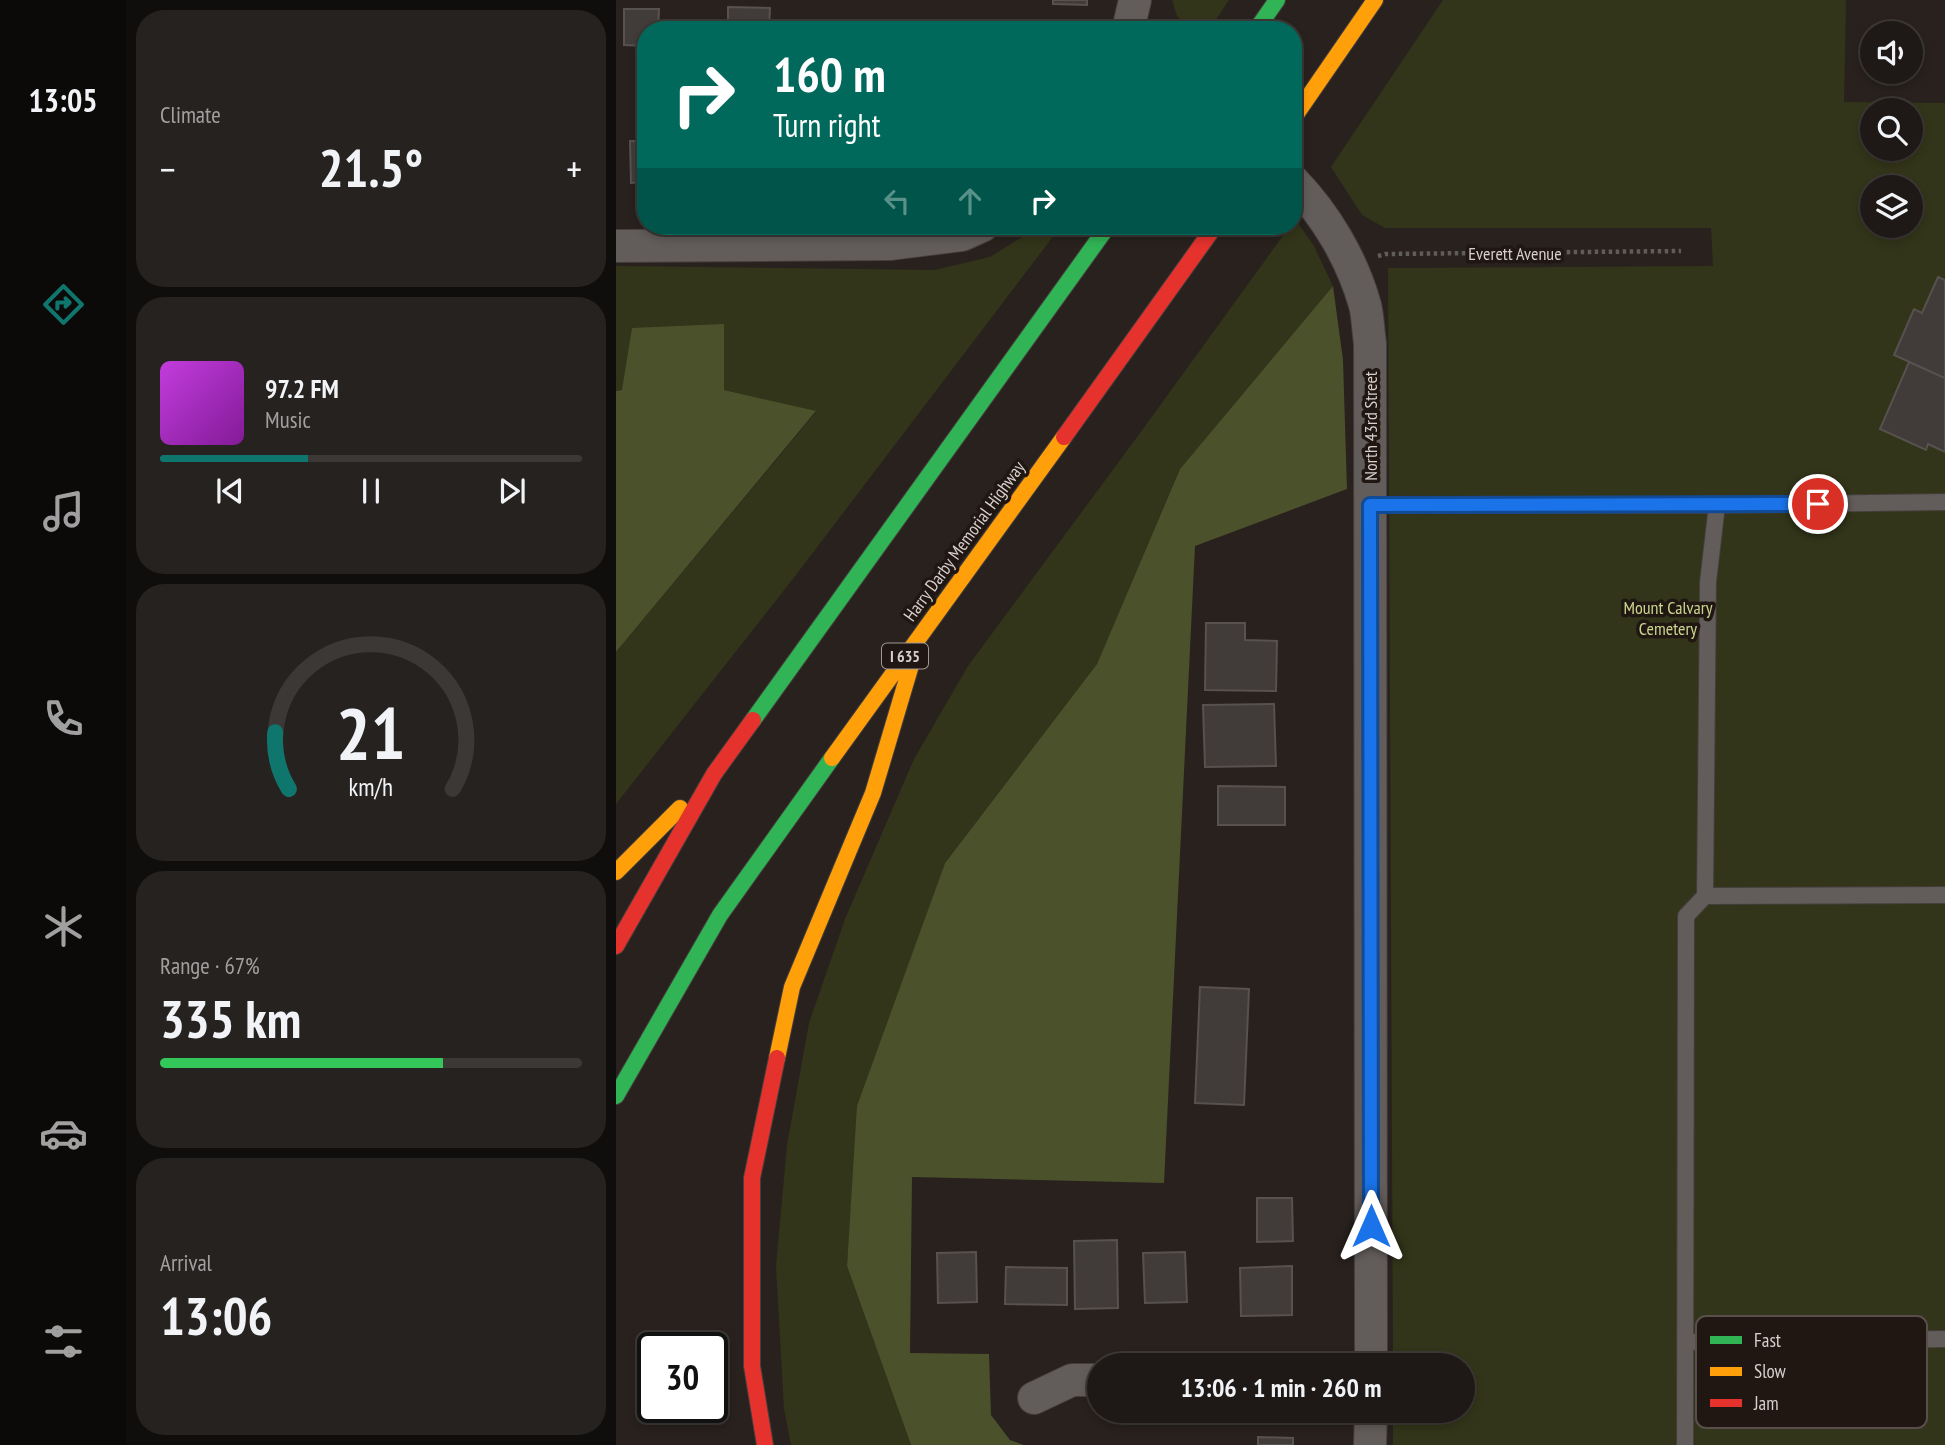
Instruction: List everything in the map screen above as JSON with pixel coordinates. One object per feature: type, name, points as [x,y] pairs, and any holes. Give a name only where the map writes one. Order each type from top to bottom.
[{"type":"highway","points":[[1262,21],[1277,0]]},
{"type":"highway","points":[[1302,106],[1375,0]]},
{"type":"highway","points":[[616,946],[714,774],[1102,235]]},
{"type":"highway","name":"Harry Darby Memorial Highway","points":[[616,1096],[720,915],[1209,235]]},
{"type":"highway","points":[[765,1445],[752,1366],[752,1178],[792,987],[873,793],[921,634]]},
{"type":"highway","points":[[616,872],[714,774]]},
{"type":"street","points":[[1130,21],[1135,0]]},
{"type":"street","name":"North 43rd Street","points":[[1302,190],[1333,231],[1349,264],[1365,306],[1370,343],[1371,1353]]},
{"type":"street","points":[[616,246],[890,244],[962,235]]},
{"type":"street","points":[[1034,1398],[1072,1380],[1087,1380]]},
{"type":"street","points":[[1370,1445],[1371,1423]]},
{"type":"lane","points":[[1370,505],[1945,502]]},
{"type":"lane","points":[[1685,1445],[1686,916],[1705,896],[1708,582],[1717,505]]},
{"type":"lane","points":[[1705,896],[1945,895]]},
{"type":"lane","points":[[1927,1339],[1945,1339]]},
{"type":"lane","points":[[1685,1342],[1696,1342]]},
{"type":"path","name":"Everett Avenue","points":[[1349,264],[1385,254],[1681,251]]},
{"type":"green space","points":[[1172,0],[1229,0],[1215,21],[1181,21]]},
{"type":"green space","name":"Mount Calvary Cemetery","points":[[1443,0],[1846,0],[1844,102],[1860,102],[1860,161],[1923,161],[1923,103],[1945,103],[1945,1445],[1393,1445],[1393,1423],[1475,1423],[1475,1353],[1393,1353],[1388,268],[1713,266],[1711,228],[1385,228],[1362,215],[1331,167]]},
{"type":"green space","points":[[1302,229],[1314,246],[1333,286],[1180,469],[1097,664],[945,863],[858,1106],[847,1266],[911,1445],[791,1445],[784,1409],[776,1266],[787,1145],[809,1023],[845,919],[914,759],[968,666],[1283,235],[1302,235]]},
{"type":"green space","points":[[1025,235],[1054,235],[796,575],[616,804],[616,652],[816,412],[724,390],[724,324],[622,390],[616,391],[616,266],[934,270],[990,257]]},
{"type":"green space","points":[[1333,286],[1343,360],[1347,489],[1195,546],[1164,1183],[912,1177],[910,1353],[989,1354],[991,1415],[1010,1440],[1024,1445],[911,1445],[847,1266],[857,1106],[945,863],[1097,664],[1180,469]]},
{"type":"green space","points":[[724,324],[724,390],[816,411],[616,652],[616,391],[622,390],[632,328]]},
{"type":"building","points":[[1053,0],[1087,0],[1087,5],[1053,4]]},
{"type":"building","points":[[728,7],[770,8],[769,21],[728,21]]},
{"type":"building","points":[[624,9],[659,9],[658,21],[637,21],[637,46],[624,45]]},
{"type":"building","points":[[630,141],[637,141],[637,183],[631,183]]},
{"type":"building","points":[[1938,277],[1945,280],[1945,378],[1894,355],[1914,309],[1922,313]]},
{"type":"building","points":[[1909,362],[1945,378],[1945,452],[1928,444],[1926,450],[1880,429]]},
{"type":"building","points":[[1206,623],[1245,623],[1245,640],[1277,641],[1276,691],[1205,690]]},
{"type":"building","points":[[1274,704],[1276,766],[1205,767],[1203,705]]},
{"type":"building","points":[[1218,786],[1285,787],[1285,825],[1218,825]]},
{"type":"building","points":[[1200,987],[1249,989],[1244,1105],[1195,1103]]},
{"type":"building","points":[[1257,1198],[1292,1198],[1293,1241],[1257,1242]]},
{"type":"building","points":[[1117,1240],[1118,1308],[1075,1309],[1074,1241]]},
{"type":"building","points":[[976,1252],[977,1302],[938,1303],[937,1253]]},
{"type":"building","points":[[1185,1252],[1187,1302],[1145,1303],[1143,1253]]},
{"type":"building","points":[[1292,1266],[1292,1315],[1241,1316],[1240,1268]]},
{"type":"building","points":[[1006,1267],[1067,1268],[1067,1305],[1005,1304]]},
{"type":"building","points":[[1258,1437],[1293,1438],[1293,1445],[1258,1445]]},
{"type":"traffic: fast","points":[[1262,21],[1277,0]]},
{"type":"traffic: fast","points":[[753,720],[1102,235]]},
{"type":"traffic: fast","points":[[616,1096],[720,915],[832,758]]},
{"type":"traffic: slow","points":[[1302,106],[1375,0]]},
{"type":"traffic: slow","points":[[832,758],[1064,437]]},
{"type":"traffic: slow","points":[[777,1058],[792,987],[873,793],[912,662]]},
{"type":"traffic: slow","points":[[616,872],[680,808]]},
{"type":"traffic: jam","points":[[1064,437],[1209,235]]},
{"type":"traffic: jam","points":[[616,946],[714,774],[753,720]]},
{"type":"traffic: jam","points":[[765,1445],[752,1366],[752,1178],[777,1058]]},
{"type":"route","points":[[1371,1226],[1370,505],[1818,504]]}]
